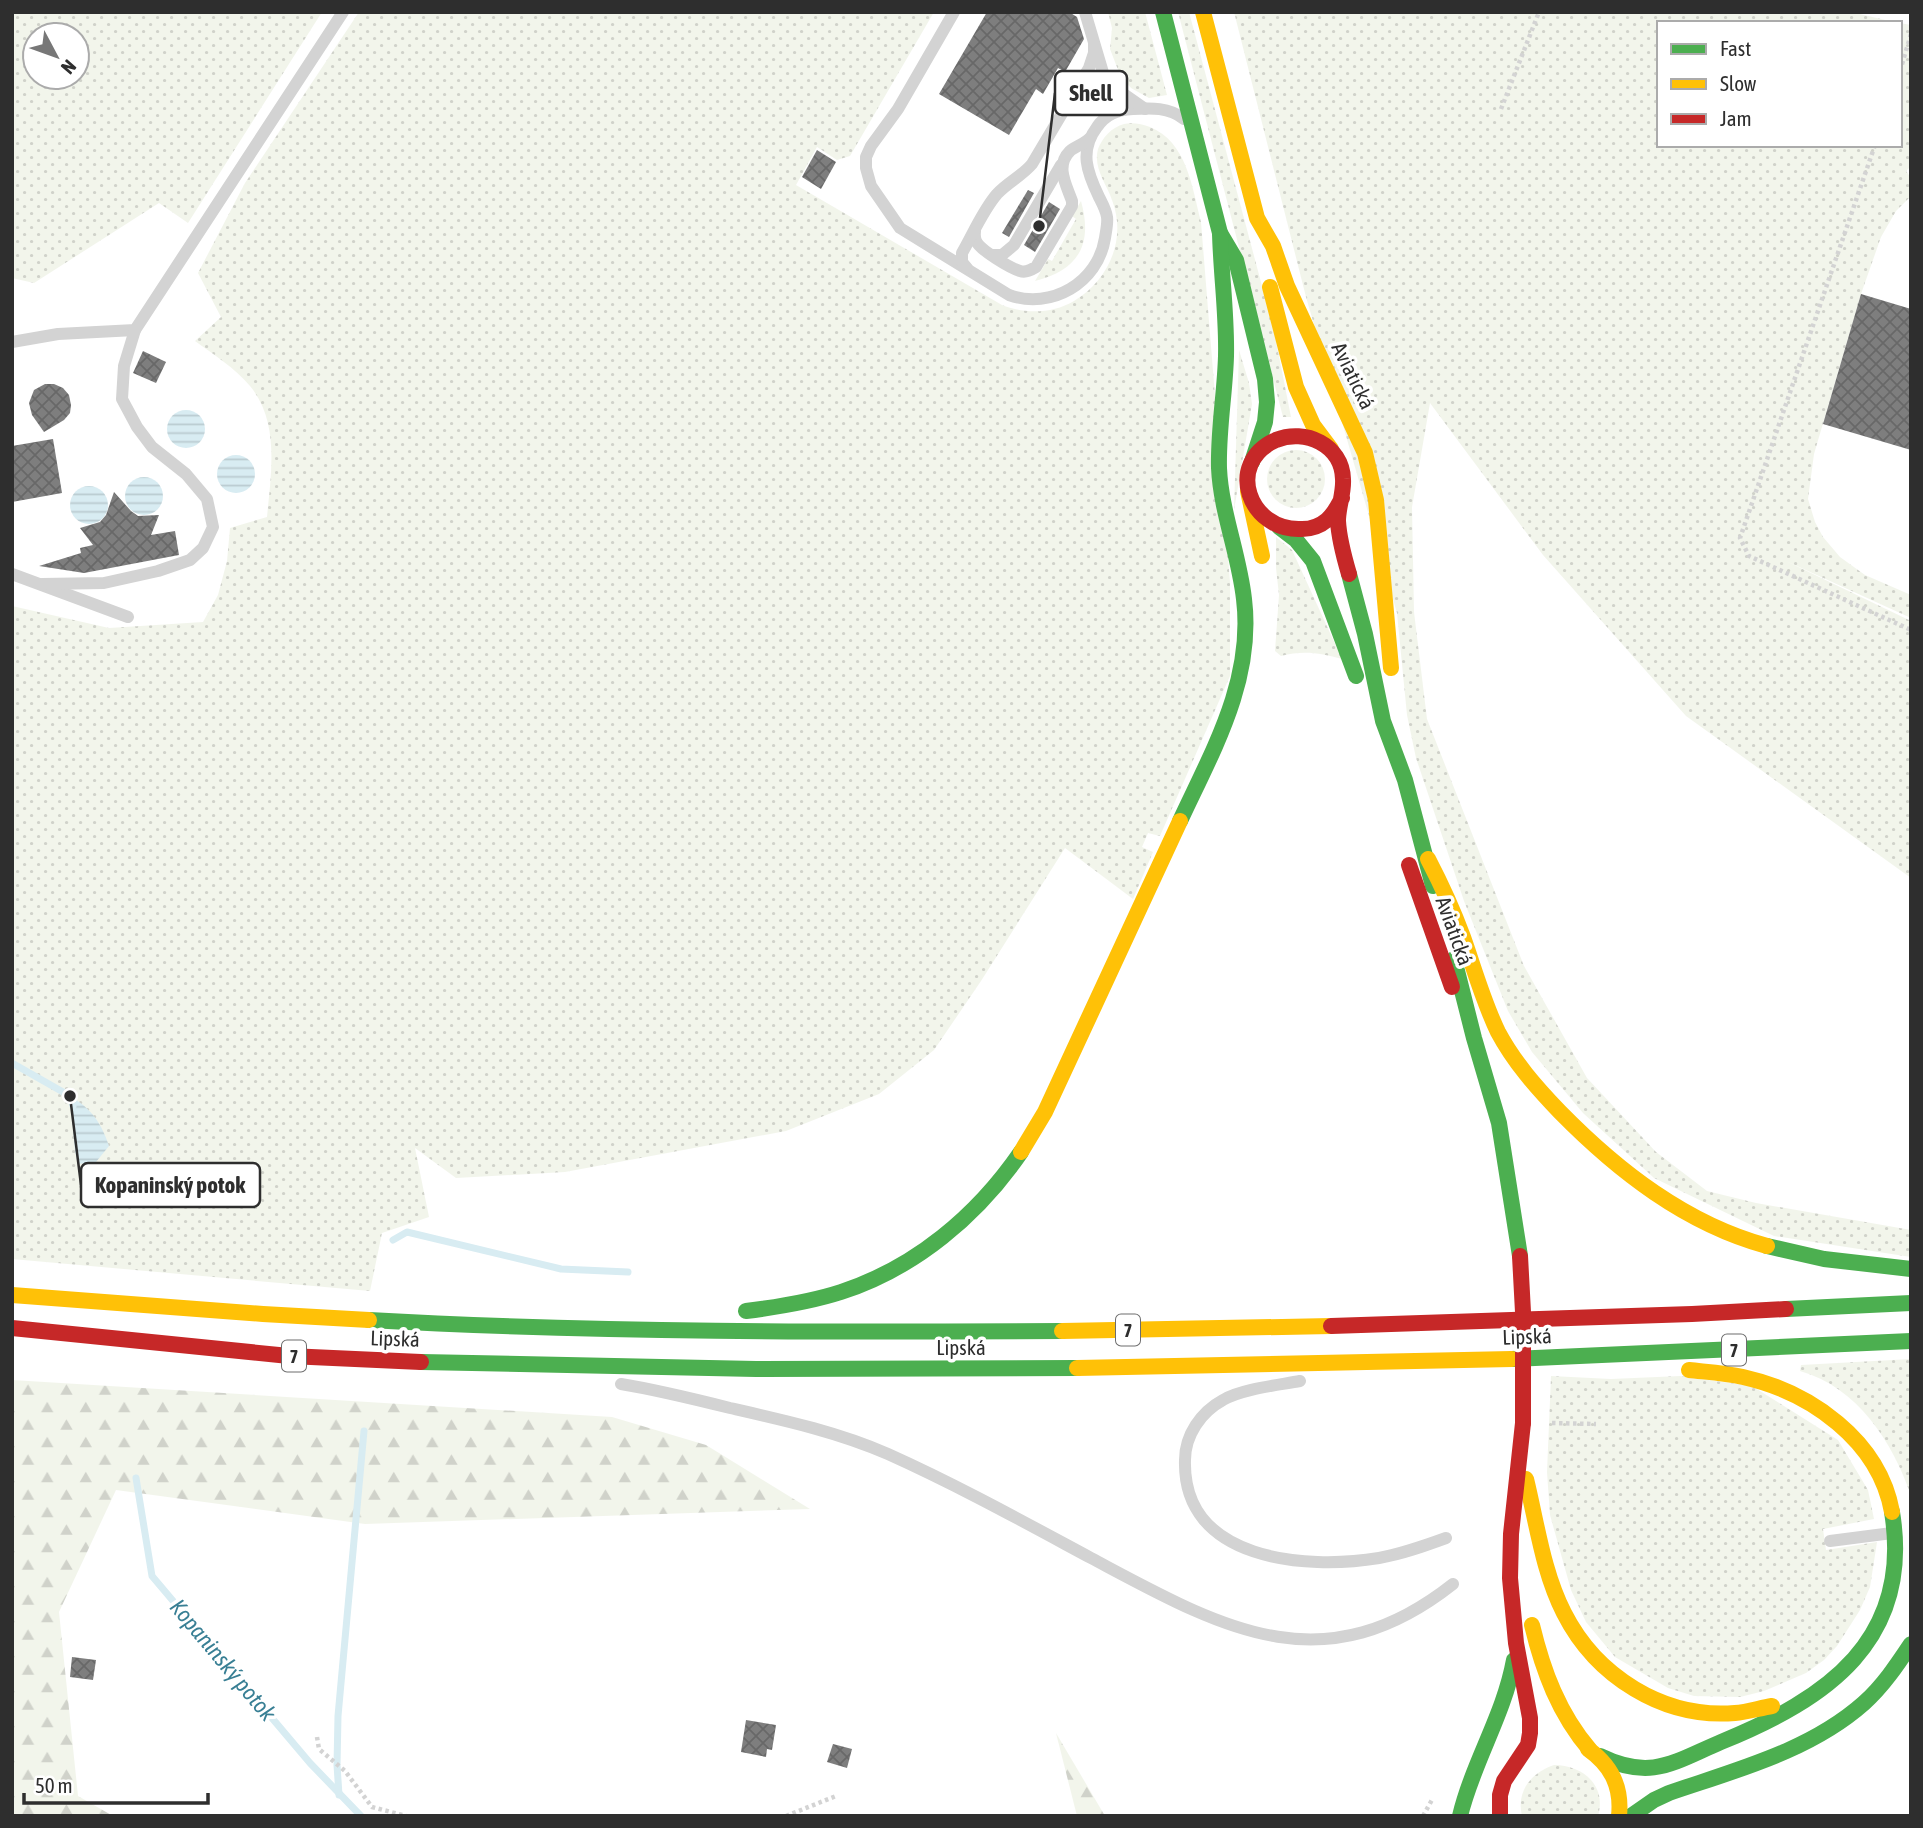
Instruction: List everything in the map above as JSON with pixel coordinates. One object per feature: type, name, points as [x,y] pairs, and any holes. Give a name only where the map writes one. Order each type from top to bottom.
[{"type":"main road","points":[[732,1311],[773,1309],[805,1303],[861,1286],[918,1256],[946,1236],[992,1192],[1013,1165],[1041,1120],[1235,698],[1245,649],[1245,605],[1220,481],[1226,331],[1220,233],[1163,12]]},
{"type":"main road","name":"Aviatická","points":[[1203,12],[1257,218],[1273,246],[1287,286],[1352,421],[1369,465],[1379,520],[1392,689],[1402,772]]},
{"type":"main road","points":[[1257,218],[1260,253],[1296,387],[1313,425],[1333,452],[1343,474],[1344,486],[1338,513],[1340,539],[1364,630],[1386,731],[1402,772],[1428,859],[1438,914],[1455,961],[1499,1123],[1520,1256],[1526,1479],[1524,1564],[1532,1628],[1550,1683],[1572,1728],[1614,1773],[1622,1800],[1619,1816]]},
{"type":"main road","points":[[1220,233],[1236,260],[1268,395],[1264,433],[1248,478],[1248,491],[1266,571]]},
{"type":"main road","points":[[1251,466],[1258,453],[1268,444],[1280,437],[1297,434],[1310,437],[1333,452]]},
{"type":"main road","points":[[1248,491],[1262,517],[1296,540],[1313,561],[1361,689],[1378,751]]},
{"type":"main road","points":[[1279,527],[1307,530],[1324,522],[1342,498]]},
{"type":"main road","points":[[1164,852],[1212,787],[1235,739]]},
{"type":"main road","name":"Aviatická","points":[[1405,852],[1444,967],[1474,1038]]},
{"type":"main road","points":[[1428,859],[1452,908],[1493,1019],[1514,1058],[1551,1104],[1604,1154],[1630,1176],[1680,1209],[1739,1237],[1813,1256],[1911,1269]]},
{"type":"main road","name":"Lipská","points":[[12,1295],[263,1314],[497,1327],[796,1332],[1162,1330],[1495,1322],[1911,1303]]},
{"type":"main road","points":[[497,1327],[559,1312]]},
{"type":"main road","name":"Lipská","points":[[12,1328],[269,1354],[678,1368],[962,1369],[1390,1362],[1911,1340]]},
{"type":"main road","points":[[1558,1357],[1730,1374],[1751,1378],[1797,1396],[1847,1430],[1870,1455],[1887,1492],[1895,1533],[1896,1566],[1886,1607],[1865,1646],[1835,1678],[1803,1702],[1759,1727],[1670,1763],[1638,1770],[1614,1765],[1595,1753],[1569,1743]]},
{"type":"main road","points":[[1501,1816],[1500,1795],[1504,1781],[1528,1745],[1530,1725],[1516,1643],[1510,1578],[1511,1534],[1523,1423]]},
{"type":"main road","points":[[1526,1479],[1550,1578],[1567,1616],[1586,1648],[1604,1668],[1636,1693],[1687,1711],[1742,1713],[1782,1703],[1835,1678]]},
{"type":"main road","points":[[1460,1816],[1468,1783],[1506,1700],[1511,1684],[1516,1643]]},
{"type":"main road","points":[[1631,1816],[1669,1793],[1772,1756],[1834,1727],[1854,1712],[1889,1677],[1911,1644]]},
{"type":"main road","points":[[1520,1758],[1544,1744]]},
{"type":"main road","points":[[1710,1796],[1772,1756]]},
{"type":"lane","points":[[42,584],[104,583],[158,571],[190,560],[203,548],[213,527],[207,499],[186,474],[152,447],[137,427],[122,399],[124,366],[135,330],[343,12]]},
{"type":"lane","points":[[954,12],[866,157],[871,186],[900,228],[1009,295],[1042,300],[1067,292],[1085,277],[1104,245],[1107,218],[1086,169],[1086,149],[1090,138]]},
{"type":"lane","points":[[1085,12],[1104,76],[1115,88],[1144,109]]},
{"type":"lane","points":[[968,269],[963,265],[961,257],[976,229],[997,194],[1025,173],[1032,164],[1089,68],[1094,44]]},
{"type":"lane","points":[[992,255],[1002,255],[1014,245],[1072,149],[1084,144],[1102,120],[1111,114],[1119,110],[1164,109],[1175,112],[1185,120],[1195,134]]},
{"type":"lane","points":[[976,229],[978,244],[992,255],[1020,271],[1031,270],[1041,261],[1072,206],[1062,171],[1064,160]]},
{"type":"lane","points":[[12,342],[58,334],[135,330]]},
{"type":"lane","points":[[12,574],[128,617]]},
{"type":"lane","points":[[1390,1362],[1225,1398],[1214,1405],[1196,1424],[1187,1444],[1185,1480],[1192,1500],[1205,1521],[1222,1537],[1244,1549],[1277,1558],[1340,1563],[1400,1554],[1446,1538]]},
{"type":"lane","points":[[500,1364],[640,1387],[811,1427],[884,1452],[951,1483],[1178,1604],[1251,1632],[1295,1639],[1338,1637],[1362,1632],[1407,1615],[1453,1584]]},
{"type":"lane","points":[[1830,1541],[1895,1533]]},
{"type":"path","points":[[1501,110],[1539,12]]},
{"type":"path","points":[[1902,64],[1911,34]]},
{"type":"path","points":[[1874,147],[1740,538],[1749,556],[1911,630]]},
{"type":"path","points":[[1545,1423],[1596,1424]]},
{"type":"path","points":[[317,1737],[319,1749],[345,1771],[372,1807],[406,1816]]},
{"type":"path","points":[[786,1816],[836,1796]]},
{"type":"green space","points":[[12,12],[322,12],[188,223],[159,203],[34,283],[12,278]]},
{"type":"green space","points":[[359,12],[934,12],[850,156],[837,160],[817,147],[796,185],[1002,305],[1020,310],[1048,310],[1074,301],[1097,282],[1112,257],[1116,244],[1116,215],[1097,163],[1098,149],[1105,137],[1115,128],[1130,123],[1147,126],[1162,134],[1180,154],[1186,167],[1201,222],[1230,582],[1230,676],[1160,836],[1148,833],[1142,847],[1153,852],[1133,899],[1065,848],[934,1050],[879,1094],[786,1131],[565,1172],[456,1178],[415,1148],[429,1217],[382,1233],[370,1291],[12,1259],[12,606],[109,628],[203,622],[218,595],[227,561],[230,528],[267,517],[271,449],[266,416],[260,400],[244,379],[195,341],[221,317],[198,273],[245,183]]},
{"type":"green space","points":[[1108,12],[1145,12],[1167,95],[1149,98],[1131,88],[1120,75],[1110,49],[1112,28]]},
{"type":"green space","points":[[1178,12],[1189,12],[1274,331],[1291,417],[1283,417]]},
{"type":"green space","points":[[1234,12],[1851,12],[1889,21],[1657,21],[1657,147],[1902,147],[1902,23],[1911,25],[1911,166],[1906,171],[1911,178],[1911,196],[1896,211],[1881,237],[1861,294],[1814,454],[1808,499],[1823,537],[1840,557],[1865,575],[1911,595],[1911,618],[1786,561],[1911,621],[1911,878],[1686,716],[1543,555],[1430,403],[1412,507],[1414,612],[1427,719],[1524,966],[1587,1078],[1656,1152],[1707,1191],[1756,1203],[1911,1230],[1911,1257],[1774,1236],[1654,1178],[1583,1113],[1532,1052],[1508,1011],[1464,901],[1416,758],[1407,715],[1397,613],[1306,297]]},
{"type":"green space","points":[[1081,201],[1085,230],[1079,253],[1062,270],[1035,281],[1048,259],[1052,261],[1076,219],[1072,216]]},
{"type":"green space","points":[[1239,350],[1252,404],[1234,510]]},
{"type":"green space","points":[[1296,450],[1307,452],[1320,463],[1325,479],[1323,490],[1312,503],[1296,508],[1285,506],[1272,495],[1267,479],[1269,468],[1280,455]]},
{"type":"green space","points":[[1276,537],[1292,550],[1342,659],[1312,653],[1281,656],[1275,651],[1279,595]]},
{"type":"green space","points":[[1911,1359],[1911,1496],[1894,1456],[1870,1419],[1839,1390],[1800,1371],[1801,1365]]},
{"type":"green space","points":[[1551,1376],[1611,1379],[1680,1376],[1752,1386],[1838,1440],[1868,1490],[1874,1519],[1823,1529],[1826,1550],[1877,1542],[1870,1587],[1860,1610],[1837,1646],[1824,1660],[1806,1673],[1764,1691],[1740,1697],[1694,1696],[1668,1688],[1615,1657],[1586,1622],[1571,1590],[1550,1515],[1547,1472]]},
{"type":"green space","points":[[12,1380],[612,1417],[706,1445],[810,1509],[365,1524],[116,1490],[59,1612],[78,1796],[113,1816],[12,1816]]},
{"type":"green space","points":[[1056,1733],[1105,1816],[1077,1816]]},
{"type":"green space","points":[[1554,1765],[1574,1769],[1590,1779],[1599,1795],[1598,1816],[1522,1816],[1521,1799],[1527,1784],[1538,1773]]},
{"type":"shaded area","points":[[186,410],[200,415],[205,429],[200,443],[186,448],[172,443],[167,429],[172,415]]},
{"type":"shaded area","points":[[236,455],[250,460],[255,474],[250,488],[236,493],[222,488],[217,474],[222,460]]},
{"type":"shaded area","points":[[144,477],[158,482],[163,496],[158,510],[144,515],[130,510],[125,496],[130,482]]},
{"type":"shaded area","points":[[89,486],[103,491],[108,505],[103,519],[89,524],[75,519],[70,505],[75,491]]},
{"type":"shaded area","points":[[70,1096],[90,1111],[106,1138],[109,1146],[96,1162],[78,1164]]},
{"type":"building","points":[[987,12],[1069,12],[1077,17],[1084,39],[1065,72],[1058,68],[1043,94],[1036,89],[1009,135],[939,94]]},
{"type":"building","points":[[817,150],[836,162],[821,189],[802,177]]},
{"type":"building","points":[[1028,190],[1034,193],[1009,237],[1002,233]]},
{"type":"building","points":[[1049,202],[1060,209],[1035,252],[1024,245]]},
{"type":"building","points":[[1861,294],[1911,309],[1911,450],[1823,424]]},
{"type":"building","points":[[143,351],[166,362],[156,383],[133,373]]},
{"type":"building","points":[[45,384],[63,388],[69,395],[71,405],[70,413],[64,420],[44,432],[32,415],[29,403],[34,390]]},
{"type":"building","points":[[53,439],[62,493],[12,502],[12,446]]},
{"type":"building","points":[[114,492],[138,516],[159,515],[151,535],[175,531],[179,555],[84,573],[39,566],[81,553],[80,548],[93,545],[80,528],[100,522],[106,515]]},
{"type":"building","points":[[72,1657],[96,1660],[93,1680],[70,1677]]},
{"type":"building","points":[[746,1720],[776,1725],[772,1750],[767,1749],[766,1757],[741,1752]]},
{"type":"building","points":[[833,1744],[852,1749],[847,1768],[827,1762]]},
{"type":"waterway","name":"Kopaninský potok","points":[[12,1063],[70,1096],[73,1106]]},
{"type":"waterway","points":[[393,1240],[407,1232],[561,1269],[628,1272]]},
{"type":"waterway","points":[[339,1795],[338,1716],[364,1431]]},
{"type":"waterway","name":"Kopaninský potok","points":[[136,1478],[152,1576],[310,1763],[361,1816]]},
{"type":"traffic: fast","points":[[1163,12],[1220,233],[1236,260],[1265,379],[1265,422],[1252,462]]},
{"type":"traffic: fast","points":[[1180,821],[1228,714],[1243,658],[1245,629],[1242,582],[1220,484],[1226,341],[1220,233]]},
{"type":"traffic: fast","points":[[1279,527],[1296,540],[1313,561],[1356,676]]},
{"type":"traffic: fast","points":[[1349,574],[1383,721],[1405,780],[1433,886]]},
{"type":"traffic: fast","points":[[1454,959],[1499,1123],[1520,1256]]},
{"type":"traffic: fast","points":[[746,1311],[829,1296],[894,1269],[919,1254],[964,1218],[985,1198],[1021,1152]]},
{"type":"traffic: fast","points":[[1767,1246],[1824,1259],[1911,1269]]},
{"type":"traffic: fast","points":[[1786,1309],[1911,1303]]},
{"type":"traffic: fast","points":[[369,1320],[629,1329],[1062,1331]]},
{"type":"traffic: fast","points":[[1512,1359],[1911,1341]]},
{"type":"traffic: fast","points":[[421,1362],[756,1369],[1077,1368]]},
{"type":"traffic: fast","points":[[1600,1756],[1634,1767],[1648,1768],[1676,1762],[1760,1725],[1827,1684],[1854,1659],[1875,1630],[1889,1596],[1895,1557],[1892,1512]]},
{"type":"traffic: fast","points":[[1631,1816],[1669,1793],[1796,1747],[1843,1720],[1871,1696],[1911,1644]]},
{"type":"traffic: fast","points":[[1460,1816],[1503,1700],[1514,1660]]},
{"type":"traffic: slow","points":[[1203,12],[1257,218],[1273,246],[1287,286],[1365,453],[1376,500],[1391,668]]},
{"type":"traffic: slow","points":[[1270,287],[1296,387],[1313,425],[1331,449]]},
{"type":"traffic: slow","points":[[1248,491],[1262,556]]},
{"type":"traffic: slow","points":[[1021,1152],[1045,1112],[1180,821]]},
{"type":"traffic: slow","points":[[1428,859],[1455,917],[1498,1032],[1534,1084],[1605,1155],[1655,1193],[1709,1224],[1767,1246]]},
{"type":"traffic: slow","points":[[12,1295],[369,1320]]},
{"type":"traffic: slow","points":[[1062,1331],[1331,1326]]},
{"type":"traffic: slow","points":[[1077,1368],[1512,1359]]},
{"type":"traffic: slow","points":[[1689,1370],[1736,1376],[1768,1384],[1816,1407],[1838,1423],[1873,1463],[1885,1486],[1892,1512]]},
{"type":"traffic: slow","points":[[1526,1479],[1546,1564],[1564,1613],[1594,1656],[1613,1674],[1658,1701],[1682,1709],[1735,1713],[1772,1706]]},
{"type":"traffic: slow","points":[[1532,1625],[1541,1659],[1561,1707],[1590,1750]]},
{"type":"traffic: slow","points":[[1588,1749],[1614,1778],[1619,1796],[1619,1816]]},
{"type":"traffic: jam","points":[[1342,498],[1340,501],[1339,504],[1332,515],[1321,524],[1305,529],[1284,527],[1268,520],[1257,508],[1247,479],[1251,464],[1260,451],[1276,440],[1287,437],[1310,438],[1329,449],[1341,467],[1343,479],[1343,490],[1342,495],[1341,500],[1339,510],[1338,521],[1349,574]]},
{"type":"traffic: jam","points":[[1409,865],[1452,987]]},
{"type":"traffic: jam","points":[[1520,1256],[1523,1423]]},
{"type":"traffic: jam","points":[[1331,1326],[1786,1309]]},
{"type":"traffic: jam","points":[[12,1328],[289,1356],[421,1362]]},
{"type":"traffic: jam","points":[[1500,1816],[1500,1795],[1504,1781],[1528,1745],[1530,1733],[1530,1718],[1516,1643],[1510,1578],[1511,1534],[1523,1423]]},
{"type":"place","name":"Shell","points":[[1039,226]]},
{"type":"place","name":"Kopaninský potok","points":[[70,1096]]}]
